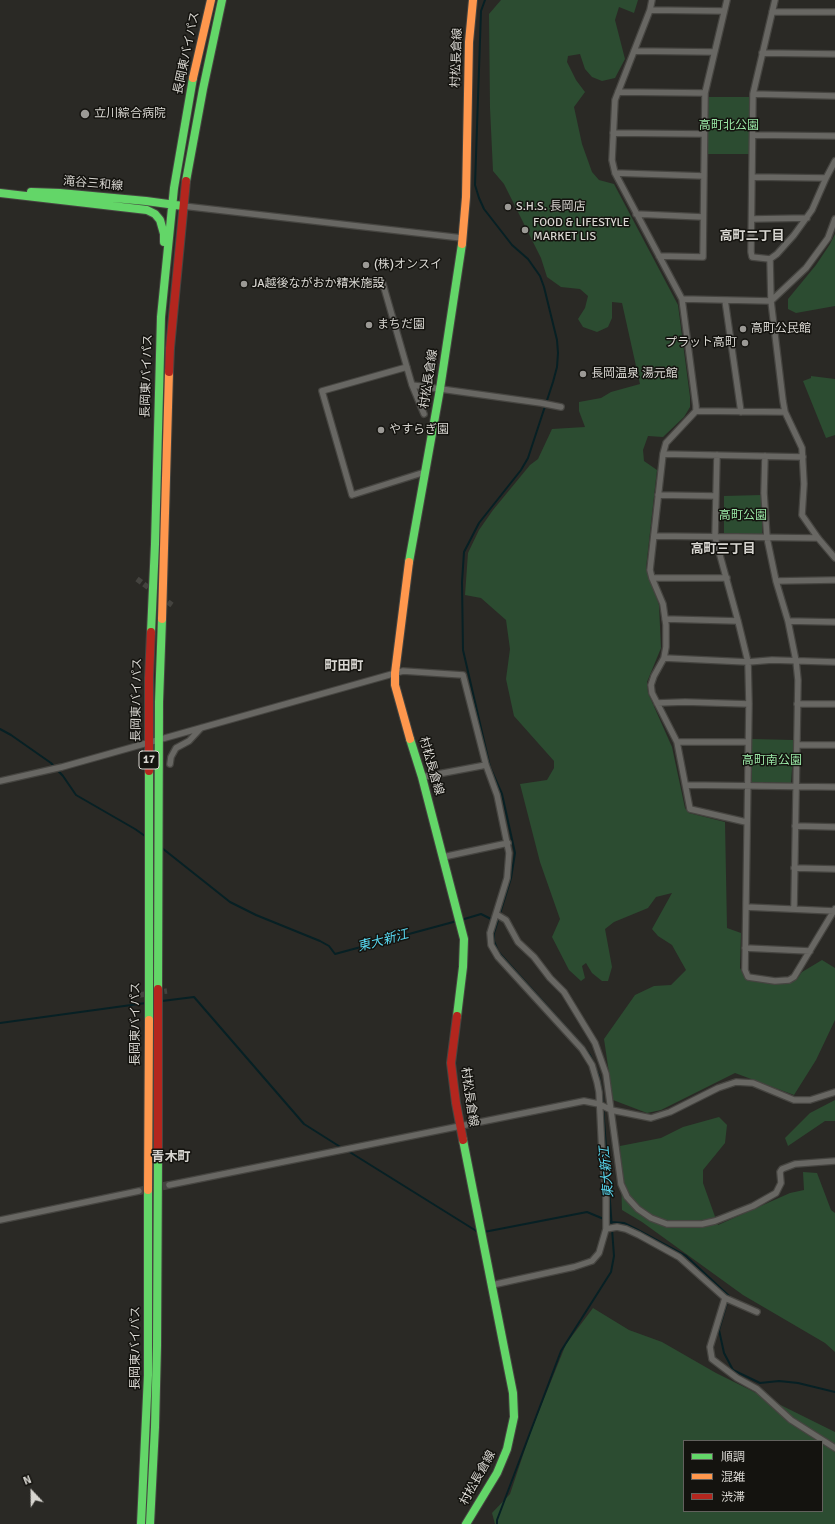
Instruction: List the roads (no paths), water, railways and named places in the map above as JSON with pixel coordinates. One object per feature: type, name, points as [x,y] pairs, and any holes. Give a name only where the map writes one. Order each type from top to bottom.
[{"type":"main road","name":"長岡東バイパス","points":[[141,1524],[148,1375],[149,678],[155,544],[160,318],[174,188],[186,114],[211,0]]},
{"type":"main road","name":"長岡東バイパス","points":[[150,1524],[155,1427],[157,1338],[159,702],[170,348],[184,190],[199,107],[222,0]]},
{"type":"main road","name":"村松長倉線","points":[[466,1524],[499,1468],[508,1449],[514,1417],[513,1393],[456,1103],[452,1063],[463,967],[464,939],[422,777],[402,714],[395,685],[395,673],[407,573],[426,472],[458,277],[466,197],[469,42],[473,0]]},
{"type":"main road","name":"滝谷三和線","points":[[0,192],[60,193],[183,206]]},
{"type":"main road","points":[[0,192],[97,205],[140,209],[147,210],[155,214],[160,220],[164,234],[160,268],[160,318]]},
{"type":"street","points":[[652,0],[650,10],[615,100],[612,160],[615,173],[682,299],[696,406],[696,411],[666,443],[663,454],[650,570],[663,604],[666,647],[664,658],[654,676],[652,693],[677,742],[690,809],[746,822]]},
{"type":"street","points":[[659,256],[703,257],[705,93],[726,0]]},
{"type":"street","points":[[775,0],[753,94],[752,256],[770,259],[777,254],[812,210],[835,161]]},
{"type":"street","points":[[650,10],[724,11]]},
{"type":"street","points":[[772,12],[835,12]]},
{"type":"street","points":[[634,51],[714,52]]},
{"type":"street","points":[[762,53],[835,54]]},
{"type":"street","points":[[618,92],[705,93]]},
{"type":"street","points":[[753,94],[835,96]]},
{"type":"street","points":[[613,133],[704,134]]},
{"type":"street","points":[[753,135],[835,136]]},
{"type":"street","points":[[615,173],[704,176]]},
{"type":"street","points":[[752,177],[826,178]]},
{"type":"street","points":[[183,206],[462,238]]},
{"type":"street","points":[[636,214],[703,217]]},
{"type":"street","points":[[752,219],[807,218]]},
{"type":"street","points":[[682,299],[772,301],[806,268],[826,242],[835,219]]},
{"type":"street","points":[[770,259],[777,354],[785,412],[802,448],[804,484],[802,514],[818,538],[835,558]]},
{"type":"street","points":[[383,284],[412,385],[424,414]]},
{"type":"street","points":[[725,300],[741,412]]},
{"type":"street","points":[[407,367],[322,391],[352,495],[426,472]]},
{"type":"street","points":[[412,385],[561,407]]},
{"type":"street","points":[[696,411],[785,412]]},
{"type":"street","points":[[663,454],[803,457]]},
{"type":"street","points":[[717,456],[715,537],[748,662],[749,704],[745,948],[745,970],[748,977],[775,981],[790,980],[794,977],[834,910],[746,907]]},
{"type":"street","points":[[765,456],[764,493],[767,538],[776,581],[788,621],[796,661],[797,746],[794,909]]},
{"type":"street","points":[[658,495],[716,496]]},
{"type":"street","points":[[654,536],[818,538]]},
{"type":"street","points":[[828,548],[835,549]]},
{"type":"street","points":[[652,578],[727,578]]},
{"type":"street","points":[[776,581],[835,580]]},
{"type":"street","points":[[665,619],[738,621]]},
{"type":"street","points":[[788,621],[835,622]]},
{"type":"street","points":[[664,658],[748,662],[772,660],[835,662]]},
{"type":"street","points":[[0,781],[62,767],[403,671],[463,675],[486,765],[497,795],[508,843],[509,860],[507,878],[490,933],[493,950],[587,1057],[597,1082],[606,1192],[606,1229],[599,1253],[592,1261],[574,1267],[492,1285]]},
{"type":"street","points":[[657,703],[685,702],[749,704]]},
{"type":"street","points":[[797,704],[835,704]]},
{"type":"street","points":[[170,764],[173,752],[180,745],[189,741],[201,728]]},
{"type":"street","points":[[677,742],[748,742]]},
{"type":"street","points":[[797,746],[835,746]]},
{"type":"street","points":[[422,777],[486,765]]},
{"type":"street","points":[[686,785],[835,787]]},
{"type":"street","points":[[795,826],[835,827]]},
{"type":"street","points":[[443,857],[508,843]]},
{"type":"street","points":[[794,868],[835,869]]},
{"type":"street","points":[[496,914],[506,920],[518,942],[534,957],[550,978],[564,992],[595,1043],[606,1074],[623,1191],[638,1209],[651,1218],[667,1224],[702,1224],[715,1221],[754,1206],[776,1193],[781,1183],[780,1172],[782,1169],[795,1164],[835,1161]]},
{"type":"street","points":[[745,948],[810,951]]},
{"type":"street","points":[[169,1185],[584,1101],[599,1104],[611,1110],[651,1118],[670,1112],[718,1088],[736,1082],[753,1083],[794,1100],[810,1100],[835,1092]]},
{"type":"street","points":[[0,1220],[138,1191]]},
{"type":"street","points":[[606,1229],[617,1227],[626,1228],[679,1257],[725,1298],[757,1312]]},
{"type":"street","points":[[725,1298],[710,1347],[712,1358],[737,1378],[757,1389],[791,1420],[822,1440]]},
{"type":"street","points":[[823,1440],[835,1448]]},
{"type":"waterway","points":[[485,0],[481,11],[475,185],[484,209],[512,245],[528,259],[540,276],[557,340],[558,353],[557,367],[553,382],[528,458],[521,470],[479,523],[464,552],[462,582],[463,650],[490,767],[502,794],[515,853],[511,878],[494,933],[494,941],[502,956],[583,1046],[590,1055],[599,1076],[602,1093],[614,1256],[611,1272],[561,1351],[497,1520],[497,1524]]},
{"type":"waterway","name":"東大新江","points":[[0,729],[51,763],[63,776],[76,795],[145,836]]},
{"type":"waterway","name":"東大新江","points":[[162,848],[230,902],[256,915],[320,941],[329,946],[335,954],[457,921]]},
{"type":"waterway","name":"東大新江","points":[[461,920],[481,914],[493,920]]},
{"type":"waterway","points":[[162,1001],[194,997],[304,1124],[342,1148]]},
{"type":"waterway","points":[[0,1023],[146,1003]]},
{"type":"waterway","points":[[348,1151],[478,1232]]},
{"type":"waterway","points":[[484,1232],[587,1212],[611,1222],[624,1223],[686,1256],[729,1296],[719,1330],[724,1353],[733,1370],[760,1383],[779,1381],[798,1383],[835,1392]]},
{"type":"tunnel","points":[[137,579],[153,591]]},
{"type":"tunnel","points":[[161,597],[172,605]]},
{"type":"tunnel","points":[[139,995],[167,991]]},
{"type":"tunnel","points":[[139,1191],[169,1185]]},
{"type":"place","name":"立川綜合病院","points":[[85,114]]},
{"type":"place","name":"S.H.S. 長岡店","points":[[508,207]]},
{"type":"place","name":"FOOD & LIFESTYLE MARKET LIS","points":[[525,230]]},
{"type":"place","name":"(株)オンスイ","points":[[366,265]]},
{"type":"place","name":"JA越後ながおか精米施設","points":[[244,284]]},
{"type":"place","name":"まちだ園","points":[[369,325]]},
{"type":"place","name":"高町公民館","points":[[743,329]]},
{"type":"place","name":"プラット高町","points":[[745,343]]},
{"type":"place","name":"長岡温泉 湯元館","points":[[583,374]]},
{"type":"place","name":"やすらぎ園","points":[[381,430]]},
{"type":"district","name":"高町二丁目","points":[[752,237]]},
{"type":"district","name":"高町三丁目","points":[[723,550]]},
{"type":"district","name":"町田町","points":[[344,667]]},
{"type":"district","name":"青木町","points":[[171,1158]]},
{"type":"park label","name":"高町北公園","points":[[729,126]]},
{"type":"park label","name":"高町公園","points":[[743,516]]},
{"type":"park label","name":"高町南公園","points":[[772,761]]}]
